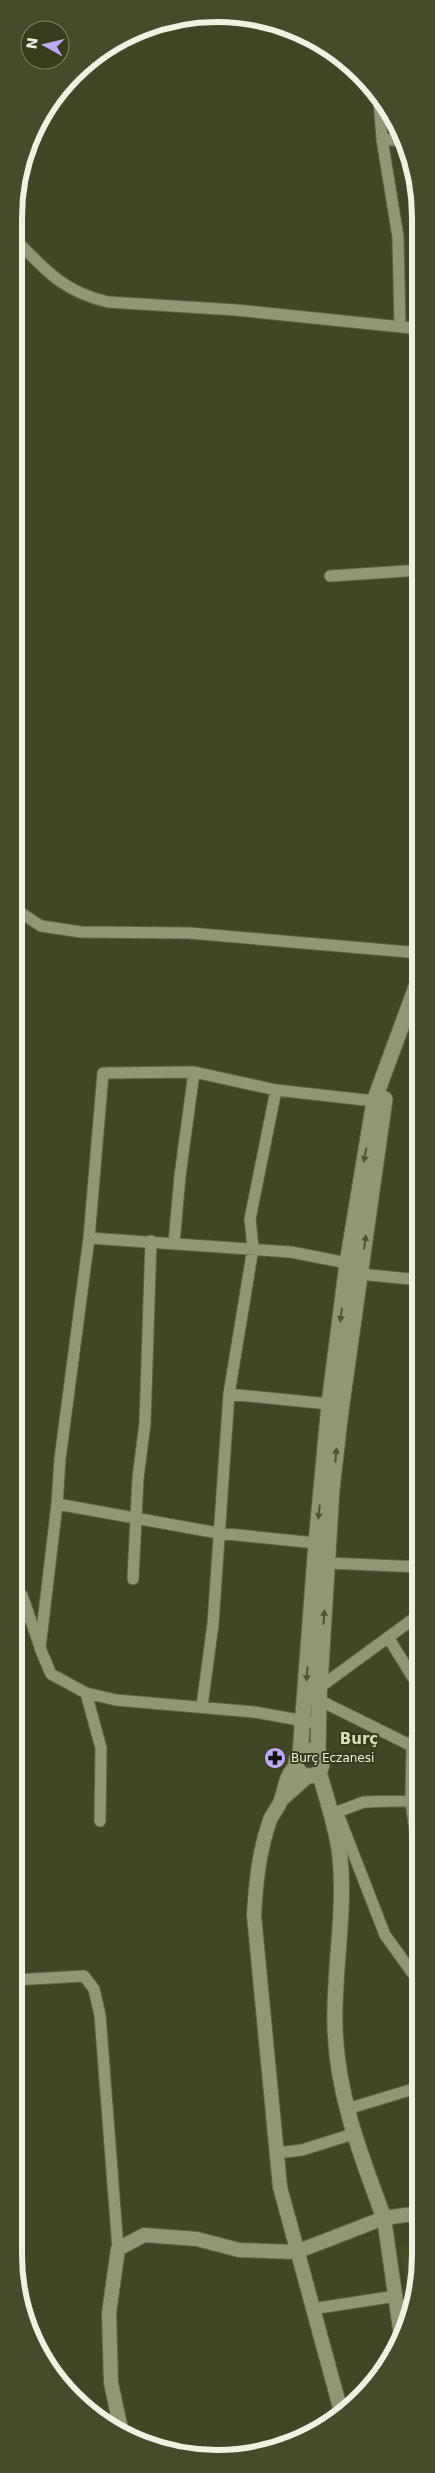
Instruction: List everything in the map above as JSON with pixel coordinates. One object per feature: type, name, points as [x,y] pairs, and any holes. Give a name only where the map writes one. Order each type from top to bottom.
[{"type":"main road","points":[[386,1074],[385,1100],[354,1283],[329,1404],[316,1543],[315,1695],[320,1723],[318,1753],[323,1765],[314,1774],[300,1773],[298,1760],[302,1721],[315,1695],[340,1410],[354,1283],[347,1263],[374,1101],[386,1074],[412,999]]},
{"type":"main road","points":[[298,1760],[311,1750],[318,1753]]},
{"type":"main road","points":[[314,1774],[334,1812],[339,1850],[341,1889],[335,2027],[339,2069],[353,2134],[384,2218]]},
{"type":"street","points":[[380,109],[382,139],[398,237],[400,326]]},
{"type":"street","points":[[382,139],[397,140]]},
{"type":"street","points":[[22,246],[58,282],[87,297],[126,303],[236,310],[412,328]]},
{"type":"street","points":[[330,576],[412,571]]},
{"type":"street","points":[[22,915],[41,926],[81,932],[189,933],[412,952]]},
{"type":"street","points":[[174,1243],[180,1176],[194,1072]]},
{"type":"street","points":[[40,1648],[57,1504],[60,1460],[89,1238],[103,1073],[194,1072],[276,1090],[374,1101]]},
{"type":"street","points":[[202,1706],[214,1624],[218,1534],[229,1394],[253,1248],[250,1219],[276,1090]]},
{"type":"street","points":[[89,1238],[253,1248],[290,1252],[347,1263]]},
{"type":"street","points":[[133,1578],[138,1478],[145,1423],[151,1241]]},
{"type":"street","points":[[354,1283],[412,1280]]},
{"type":"street","points":[[229,1394],[329,1404]]},
{"type":"street","points":[[57,1504],[218,1534],[316,1543]]},
{"type":"street","points":[[328,1563],[412,1567]]},
{"type":"street","points":[[27,1609],[46,1589]]},
{"type":"street","points":[[22,1596],[51,1674],[86,1693],[116,1700],[202,1706],[320,1723]]},
{"type":"street","points":[[412,1620],[315,1695],[412,1745]]},
{"type":"street","points":[[388,1637],[412,1676]]},
{"type":"street","points":[[86,1693],[101,1748],[100,1821]]},
{"type":"street","points":[[298,1760],[287,1777],[281,1800],[271,1817],[263,1841],[256,1883],[254,1915],[280,2187],[296,2252],[340,2407]]},
{"type":"street","points":[[281,1800],[314,1774]]},
{"type":"street","points":[[412,1801],[364,1802],[334,1812],[385,1935],[412,1972]]},
{"type":"street","points":[[22,1980],[84,1976],[94,1989],[100,2015],[118,2248],[109,2313],[111,2383],[120,2424]]},
{"type":"street","points":[[347,2109],[412,2089]]},
{"type":"street","points":[[276,2153],[302,2150],[353,2134]]},
{"type":"street","points":[[118,2248],[144,2234],[197,2239],[239,2250],[296,2252],[384,2218],[412,2214]]},
{"type":"street","points":[[384,2218],[400,2325]]},
{"type":"street","points":[[312,2309],[396,2296]]},
{"type":"shaded area","points":[[412,2244],[412,2268],[409,2295],[399,2246]]},
{"type":"place","name":"Burç Eczanesi","points":[[275,1758]]},
{"type":"district","name":"Burç","points":[[359,1739]]}]
